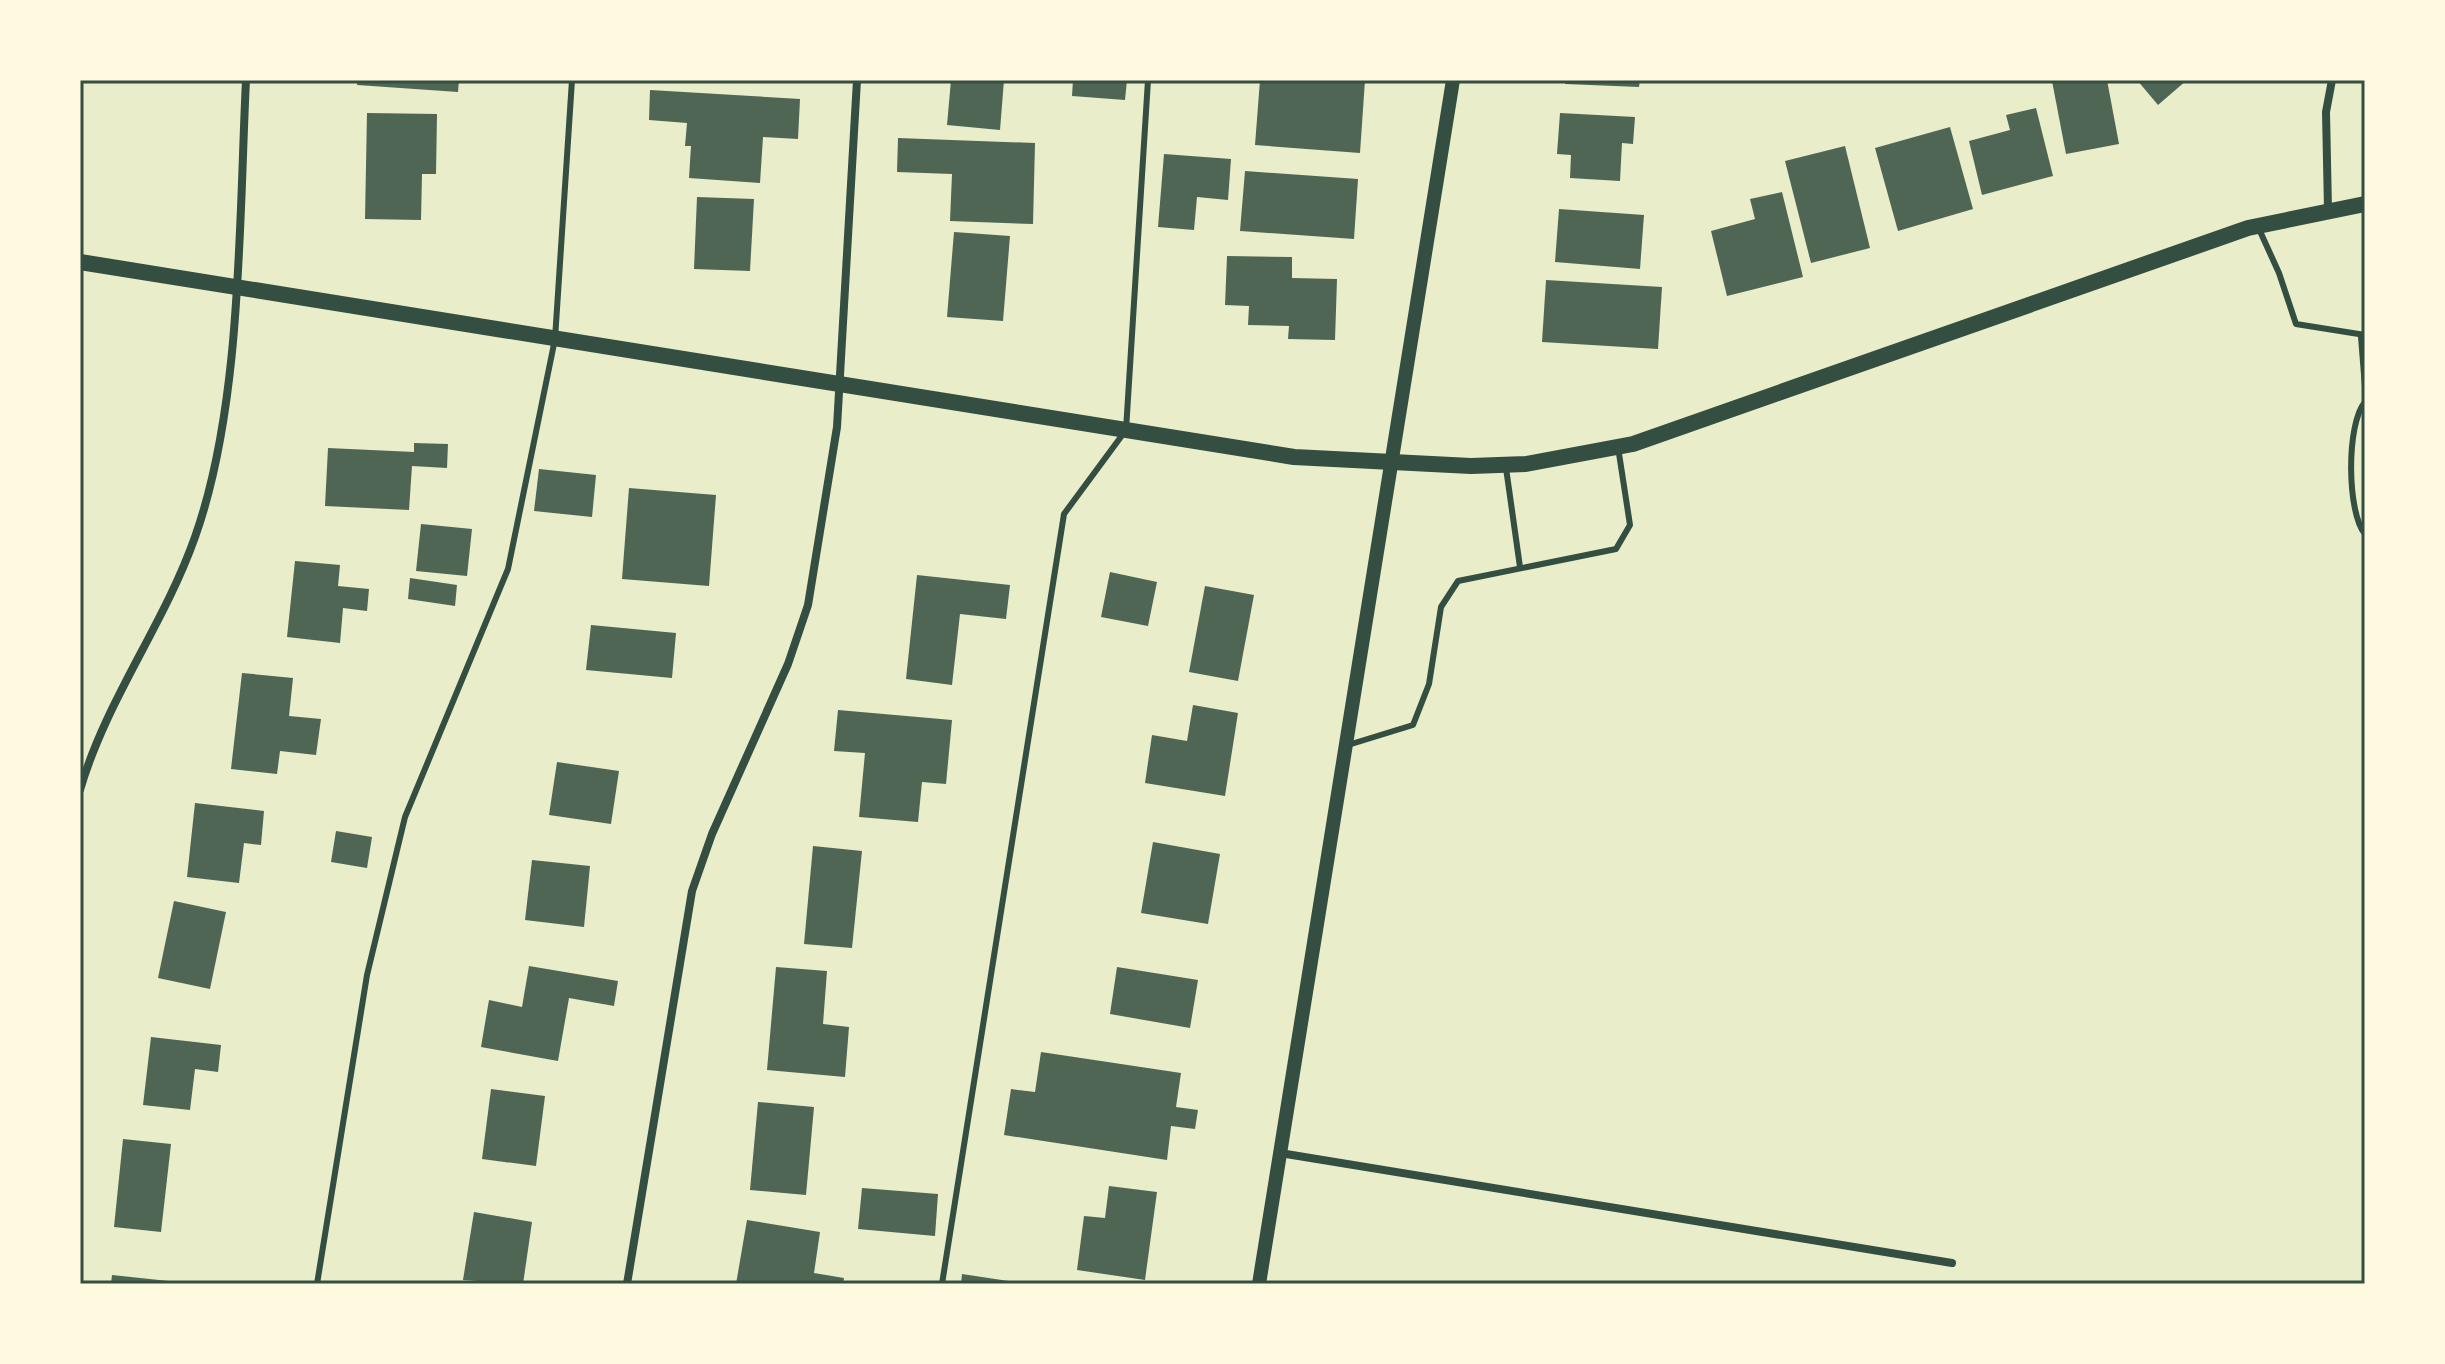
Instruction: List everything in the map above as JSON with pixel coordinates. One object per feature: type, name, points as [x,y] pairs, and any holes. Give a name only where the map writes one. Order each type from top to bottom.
[{"type":"main road","points":[[80,262],[1294,457],[1506,465],[1618,447],[2257,227],[2365,204]]},
{"type":"street","points":[[80,790],[112,703],[173,588],[195,537],[214,469],[236,287],[246,80]]},
{"type":"street","points":[[627,1284],[692,891],[712,834],[788,664],[808,605],[837,427],[857,80]]},
{"type":"street","points":[[1259,1284],[1453,80]]},
{"type":"street","points":[[2328,210],[2326,112],[2332,80]]},
{"type":"street","points":[[1280,1153],[1952,1263]]},
{"type":"lane","points":[[317,1284],[367,975],[405,817],[508,569],[555,339],[572,80]]},
{"type":"lane","points":[[942,1284],[1064,514],[1126,430],[1148,80]]},
{"type":"lane","points":[[2257,227],[2279,273],[2296,324],[2363,336],[2365,387]]},
{"type":"lane","points":[[2365,402],[2351,442],[2356,523],[2365,534]]},
{"type":"lane","points":[[1346,746],[1413,725],[1429,684],[1441,607],[1458,581],[1616,549],[1630,525],[1618,447]]},
{"type":"lane","points":[[1506,465],[1520,567]]},
{"type":"building","points":[[358,80],[459,80],[458,92],[357,85]]},
{"type":"building","points":[[951,80],[1004,80],[1000,130],[947,125]]},
{"type":"building","points":[[1073,80],[1127,80],[1125,100],[1072,96]]},
{"type":"building","points":[[1260,80],[1365,80],[1360,153],[1255,145]]},
{"type":"building","points":[[1565,80],[1640,80],[1639,87],[1565,84]]},
{"type":"building","points":[[2107,80],[2119,144],[2066,154],[2052,81]]},
{"type":"building","points":[[2137,80],[2187,80],[2158,105]]},
{"type":"building","points":[[650,90],[800,99],[798,139],[763,137],[760,183],[689,178],[691,146],[685,146],[687,123],[649,120]]},
{"type":"building","points":[[2036,108],[2053,176],[1982,195],[1969,141],[2010,130],[2006,115]]},
{"type":"building","points":[[367,113],[437,114],[436,174],[422,174],[421,220],[365,219]]},
{"type":"building","points":[[1560,113],[1635,117],[1633,144],[1622,143],[1620,181],[1570,178],[1571,155],[1557,154]]},
{"type":"building","points":[[1950,127],[1973,209],[1898,231],[1875,148]]},
{"type":"building","points":[[898,138],[1035,143],[1033,224],[950,221],[952,174],[897,172]]},
{"type":"building","points":[[1845,146],[1870,248],[1811,263],[1785,161]]},
{"type":"building","points":[[1164,154],[1231,159],[1228,200],[1197,197],[1194,230],[1158,227]]},
{"type":"building","points":[[1245,171],[1358,179],[1354,239],[1240,231]]},
{"type":"building","points":[[1782,192],[1803,277],[1727,296],[1711,231],[1755,219],[1750,199]]},
{"type":"building","points":[[697,197],[754,199],[750,271],[694,269]]},
{"type":"building","points":[[1559,209],[1644,215],[1640,269],[1555,262]]},
{"type":"building","points":[[954,232],[1010,236],[1003,321],[947,317]]},
{"type":"building","points":[[1227,256],[1292,257],[1292,278],[1337,279],[1335,340],[1288,339],[1289,326],[1248,325],[1249,306],[1225,305]]},
{"type":"building","points":[[1546,280],[1662,287],[1658,349],[1542,342]]},
{"type":"building","points":[[414,443],[448,444],[447,468],[412,466],[409,510],[325,506],[328,448],[414,452]]},
{"type":"building","points":[[539,469],[596,475],[592,517],[534,511]]},
{"type":"building","points":[[629,488],[716,495],[709,586],[622,579]]},
{"type":"building","points":[[421,524],[472,529],[467,576],[416,571]]},
{"type":"building","points":[[295,561],[340,565],[338,586],[369,589],[367,611],[343,608],[340,643],[287,637]]},
{"type":"building","points":[[1110,572],[1157,582],[1148,626],[1101,617]]},
{"type":"building","points":[[917,575],[1010,585],[1006,619],[960,614],[952,685],[906,679]]},
{"type":"building","points":[[410,578],[457,585],[455,606],[408,599]]},
{"type":"building","points":[[1205,586],[1254,595],[1238,681],[1189,672]]},
{"type":"building","points":[[591,625],[676,633],[672,678],[586,670]]},
{"type":"building","points":[[242,673],[293,678],[289,716],[321,719],[316,755],[280,751],[277,774],[231,769]]},
{"type":"building","points":[[1193,705],[1238,713],[1225,796],[1145,783],[1152,735],[1187,741]]},
{"type":"building","points":[[838,710],[952,720],[946,784],[922,782],[918,822],[859,817],[865,753],[834,751]]},
{"type":"building","points":[[557,762],[619,771],[611,824],[549,815]]},
{"type":"building","points":[[195,803],[264,811],[261,845],[244,843],[239,883],[187,877]]},
{"type":"building","points":[[336,831],[372,837],[367,868],[331,862]]},
{"type":"building","points":[[1153,842],[1220,854],[1208,924],[1141,913]]},
{"type":"building","points":[[813,846],[862,851],[852,948],[804,944]]},
{"type":"building","points":[[532,860],[590,866],[584,927],[525,920]]},
{"type":"building","points":[[174,901],[226,912],[210,989],[158,978]]},
{"type":"building","points":[[529,966],[618,981],[614,1006],[569,998],[558,1061],[481,1047],[489,1000],[522,1007]]},
{"type":"building","points":[[776,967],[827,971],[823,1024],[849,1027],[845,1077],[767,1070]]},
{"type":"building","points":[[1117,967],[1198,980],[1190,1028],[1110,1014]]},
{"type":"building","points":[[151,1037],[221,1045],[218,1072],[195,1069],[190,1110],[143,1105]]},
{"type":"building","points":[[1041,1052],[1181,1073],[1176,1107],[1198,1110],[1195,1129],[1171,1126],[1167,1160],[1004,1135],[1011,1089],[1035,1092]]},
{"type":"building","points":[[491,1089],[545,1096],[536,1166],[482,1159]]},
{"type":"building","points":[[758,1102],[814,1107],[806,1195],[750,1190]]},
{"type":"building","points":[[123,1139],[171,1144],[161,1232],[114,1227]]},
{"type":"building","points":[[1109,1186],[1157,1192],[1145,1280],[1077,1270],[1084,1216],[1105,1218]]},
{"type":"building","points":[[862,1188],[938,1194],[935,1236],[858,1229]]},
{"type":"building","points":[[474,1212],[532,1222],[523,1284],[463,1280]]},
{"type":"building","points":[[747,1220],[820,1232],[814,1273],[844,1278],[843,1284],[736,1284]]},
{"type":"building","points":[[962,1274],[1015,1282],[1015,1284],[961,1284]]},
{"type":"building","points":[[112,1275],[178,1282],[178,1284],[111,1284]]}]
